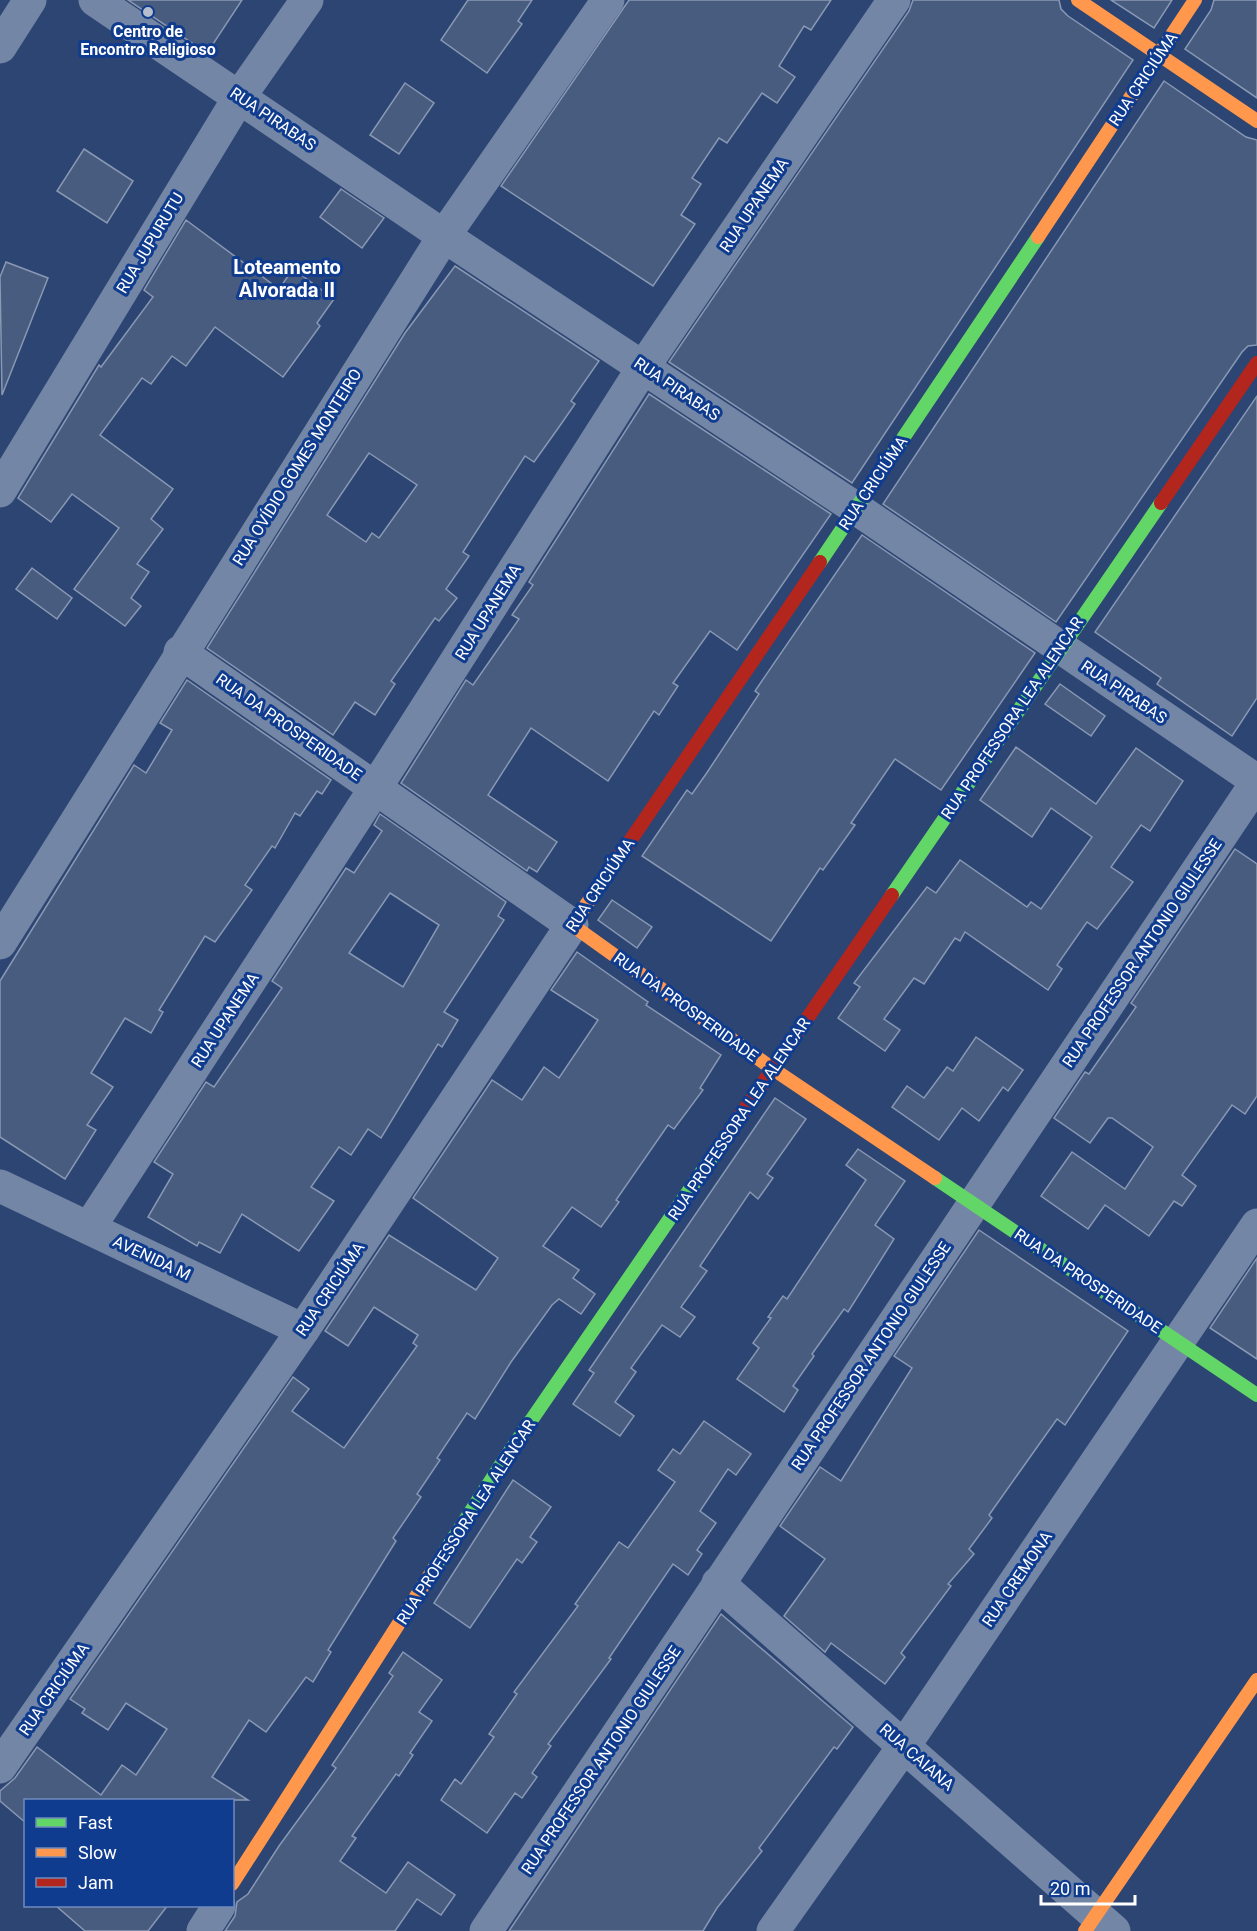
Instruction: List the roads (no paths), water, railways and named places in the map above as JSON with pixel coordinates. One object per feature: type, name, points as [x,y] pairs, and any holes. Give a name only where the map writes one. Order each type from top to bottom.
[{"type":"street","points":[[0,47],[30,0]]},
{"type":"street","name":"RUA PIRABAS","points":[[95,0],[444,236],[857,508],[1257,781]]},
{"type":"street","name":"RUA JUPURUTU","points":[[0,491],[240,96],[307,0]]},
{"type":"street","name":"RUA OVÍDIO GOMES MONTEIRO","points":[[0,942],[180,652],[444,236],[608,0]]},
{"type":"street","name":"RUA UPANEMA","points":[[89,1228],[376,787],[644,366],[894,0]]},
{"type":"street","points":[[1078,0],[1257,121]]},
{"type":"street","name":"RUA CRICIÚMA","points":[[0,1767],[303,1330],[572,925],[857,508],[1195,0]]},
{"type":"street","name":"RUA PROFESSORA LEA ALENCAR","points":[[234,1881],[506,1457],[773,1070],[1059,648],[1257,363]]},
{"type":"street","name":"RUA DA PROSPERIDADE","points":[[180,652],[572,925],[773,1070],[1257,1395]]},
{"type":"street","name":"RUA PROFESSOR ANTONIO GIULESSE","points":[[486,1931],[1257,781]]},
{"type":"street","name":"AVENIDA M","points":[[0,1186],[303,1330]]},
{"type":"street","name":"RUA CREMONA","points":[[773,1931],[904,1746],[1257,1225]]},
{"type":"street","name":"RUA CAIANA","points":[[718,1583],[904,1746],[1098,1926]]},
{"type":"street","points":[[1098,1926],[1257,1680]]},
{"type":"street","points":[[202,1931],[218,1907]]},
{"type":"place","name":"Centro de Encontro Religioso","points":[[148,12]]},
{"type":"district","name":"Loteamento Alvorada II","points":[[287,278]]}]
